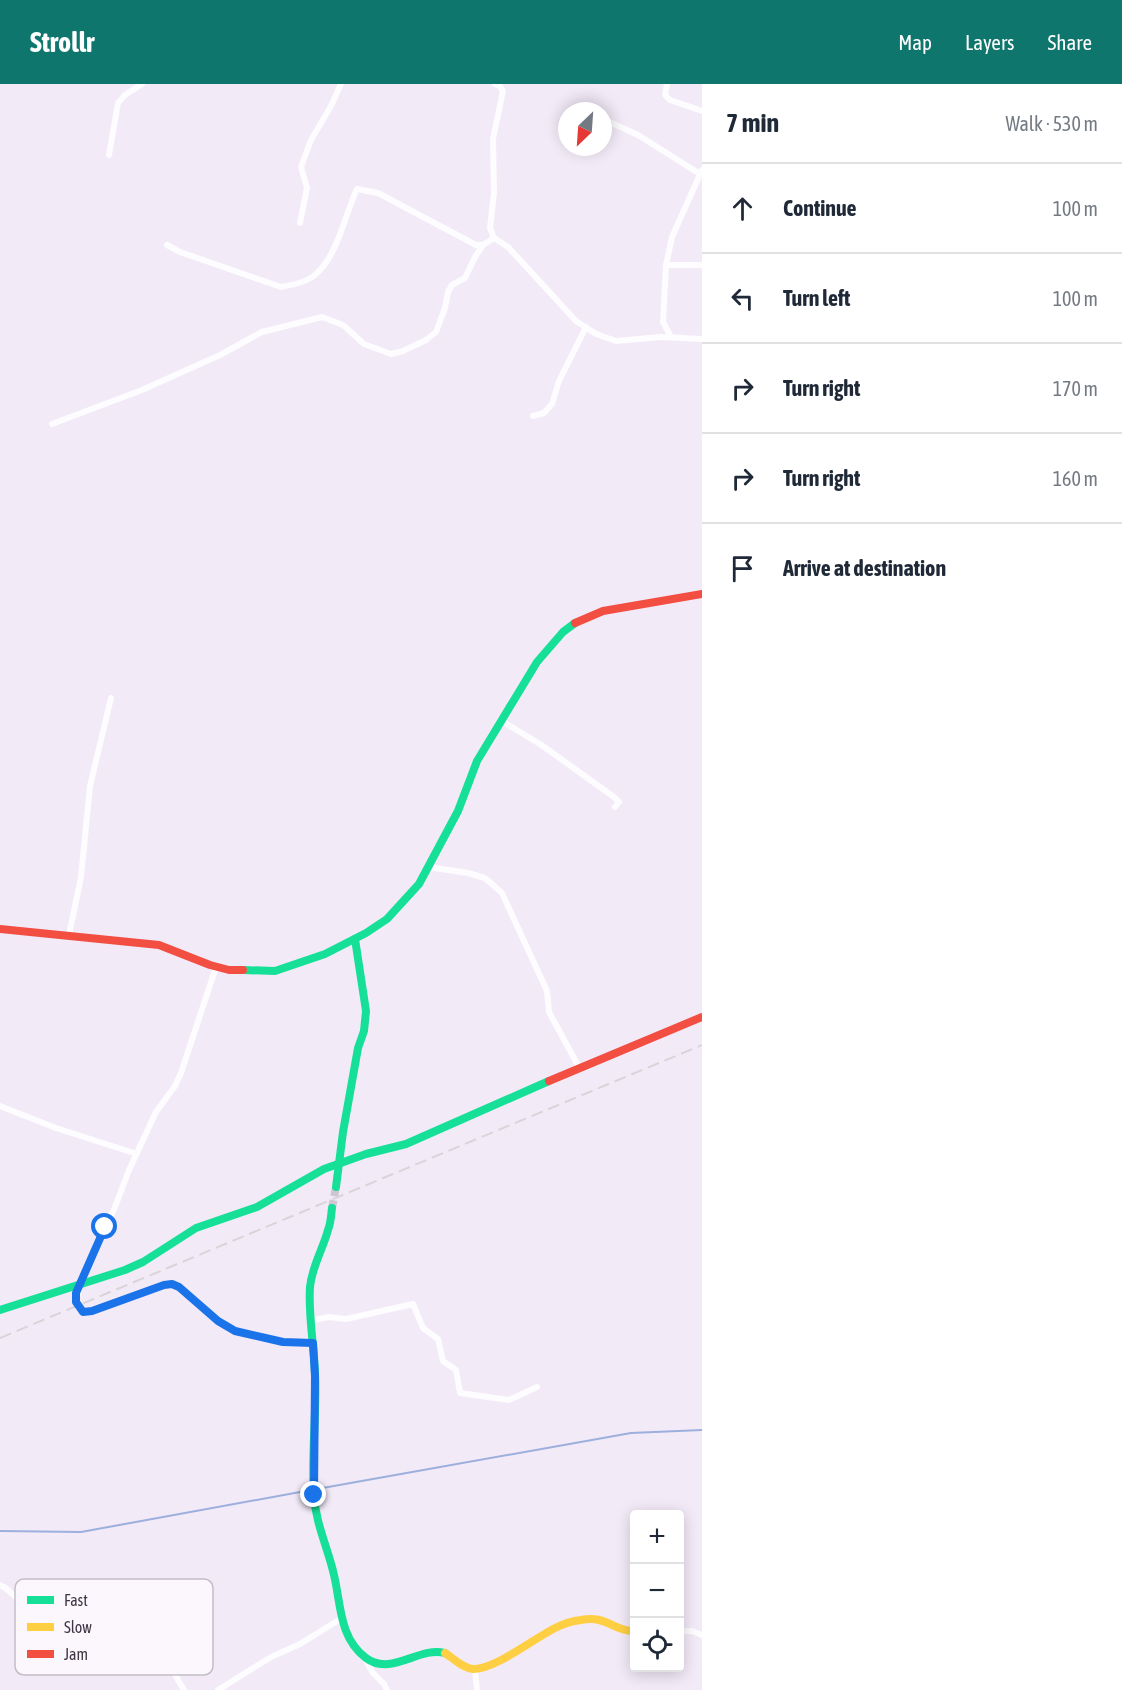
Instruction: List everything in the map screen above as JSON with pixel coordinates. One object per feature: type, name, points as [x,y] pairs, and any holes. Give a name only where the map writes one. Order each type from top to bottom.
[{"type":"street","points":[[109,155],[118,103],[124,95],[142,84]]},
{"type":"street","points":[[300,223],[307,188],[301,167],[312,140],[332,106],[341,84]]},
{"type":"street","points":[[495,84],[503,91],[493,139],[494,194],[490,228],[494,238],[508,247],[576,321],[596,334],[616,341],[671,337],[702,339]]},
{"type":"street","points":[[667,84],[665,94],[670,100],[702,111]]},
{"type":"street","points":[[612,123],[638,135],[701,172],[672,237],[666,265],[663,322],[671,337]]},
{"type":"street","points":[[167,245],[180,252],[281,286],[294,284],[315,275],[324,264],[334,247],[357,189],[378,193],[466,240],[483,245]]},
{"type":"street","points":[[52,424],[142,390],[220,355],[262,332],[322,317],[343,325],[364,344],[391,354],[403,351],[426,340],[436,332],[452,285],[465,278],[483,245],[494,238]]},
{"type":"street","points":[[666,265],[702,265]]},
{"type":"street","points":[[533,416],[544,412],[552,404],[559,381],[586,327]]},
{"type":"street","points":[[0,929],[159,945],[216,967],[240,971],[275,971],[325,954],[387,919],[419,884],[458,811],[477,761],[500,720],[537,662],[574,623],[612,608],[702,594]]},
{"type":"street","points":[[69,935],[81,877],[90,786],[111,698]]},
{"type":"street","points":[[500,720],[540,744],[614,797],[619,802],[615,807]]},
{"type":"street","points":[[428,867],[485,878],[502,893],[547,991],[549,1012],[580,1069]]},
{"type":"street","points":[[336,1187],[366,1011],[355,939]]},
{"type":"street","points":[[216,967],[181,1073],[175,1086],[156,1112],[124,1180],[76,1299],[83,1312],[92,1311],[172,1284],[179,1287],[218,1321],[235,1331],[283,1342],[313,1343]]},
{"type":"street","points":[[0,1310],[80,1286],[143,1262],[196,1228],[257,1207],[324,1169],[406,1144],[519,1093],[702,1017]]},
{"type":"street","points":[[0,1106],[56,1128],[137,1154]]},
{"type":"street","points":[[332,1208],[329,1229],[314,1267],[310,1287],[314,1320],[316,1516],[334,1574],[348,1637],[387,1690]]},
{"type":"street","points":[[314,1320],[329,1317],[346,1319],[413,1304],[423,1329],[438,1339],[443,1361],[456,1370],[460,1393],[509,1400],[537,1387]]},
{"type":"street","points":[[0,1585],[8,1588],[15,1595]]},
{"type":"street","points":[[218,1690],[271,1657],[300,1644],[342,1618]]},
{"type":"street","points":[[365,1658],[383,1665],[441,1652],[475,1670],[508,1656],[550,1630],[571,1622],[597,1618],[624,1631],[630,1631]]},
{"type":"street","points":[[684,1630],[702,1635]]},
{"type":"street","points":[[475,1670],[477,1690]]},
{"type":"street","points":[[175,1675],[184,1690]]},
{"type":"waterway","points":[[317,1489],[631,1433],[702,1430]]},
{"type":"waterway","points":[[0,1531],[81,1532],[311,1490]]},
{"type":"tunnel","points":[[332,1208],[336,1187]]},
{"type":"railway","points":[[0,1338],[702,1045]]},
{"type":"traffic: fast","points":[[243,970],[275,971],[325,954],[366,933],[387,919],[419,884],[458,811],[477,761],[537,662],[563,632],[575,623]]},
{"type":"traffic: fast","points":[[336,1187],[343,1132],[366,1011],[355,939]]},
{"type":"traffic: fast","points":[[0,1310],[125,1270],[143,1262],[196,1228],[257,1207],[324,1169],[366,1154],[406,1144],[549,1081]]},
{"type":"traffic: fast","points":[[332,1208],[329,1227],[310,1287],[315,1388],[313,1481],[317,1517],[334,1575],[342,1620],[357,1650],[376,1663],[395,1663],[425,1654],[445,1653]]},
{"type":"traffic: slow","points":[[445,1653],[461,1665],[473,1669],[482,1668],[514,1653],[555,1628],[574,1621],[590,1619],[604,1621],[630,1630]]},
{"type":"traffic: jam","points":[[575,623],[603,611],[702,594]]},
{"type":"traffic: jam","points":[[0,929],[159,945],[210,965],[229,970],[243,970]]},
{"type":"traffic: jam","points":[[549,1081],[702,1017]]},
{"type":"route","points":[[105,1227],[76,1293],[76,1302],[81,1311],[92,1311],[172,1284],[179,1287],[218,1321],[235,1331],[283,1342],[313,1343],[314,1495]]}]
